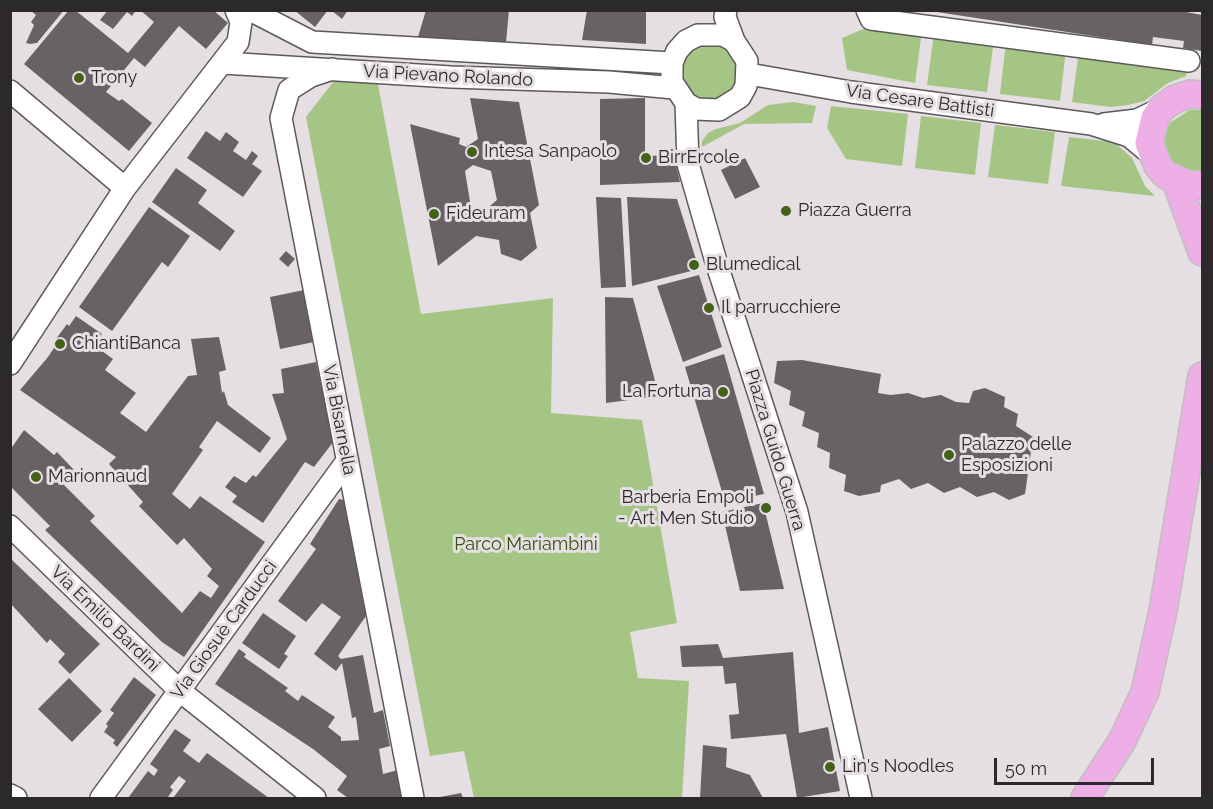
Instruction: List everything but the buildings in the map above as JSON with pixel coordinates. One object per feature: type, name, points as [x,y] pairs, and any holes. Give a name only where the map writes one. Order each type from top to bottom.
[{"type":"main road","points":[[1203,95],[1190,94],[1175,99],[1162,108],[1150,130],[1152,155],[1158,166],[1190,183],[1203,252]]},
{"type":"main road","points":[[1085,798],[1122,741],[1145,692],[1163,611],[1203,376]]},
{"type":"street","points":[[10,364],[125,188],[238,42],[241,22],[236,10]]},
{"type":"street","points":[[698,35],[715,10]]},
{"type":"street","points":[[680,96],[707,111],[730,105],[740,97],[749,74],[745,56],[734,41],[725,17],[726,10]]},
{"type":"street","points":[[867,10],[871,19],[1189,61]]},
{"type":"street","name":"Via Pievano Rolando","points":[[259,13],[312,42],[672,63]]},
{"type":"street","points":[[672,63],[677,51],[686,41],[698,35],[723,35],[734,41]]},
{"type":"street","name":"Via Pievano Rolando","points":[[223,63],[609,82],[680,96]]},
{"type":"street","name":"Piazza Guido Guerra","points":[[672,63],[680,96],[688,164],[717,265],[797,512],[861,798]]},
{"type":"street","name":"Via Bisarnella","points":[[332,69],[311,75],[289,90],[281,118],[413,798]]},
{"type":"street","name":"Via Cesare Battisti","points":[[749,74],[851,92],[1091,124],[1129,136],[1152,155]]},
{"type":"street","points":[[10,91],[125,188]]},
{"type":"street","name":"Via Cesare Battisti","points":[[1091,124],[1137,120],[1162,108]]},
{"type":"street","name":"Via Giosuè Carducci","points":[[101,798],[347,461]]},
{"type":"street","name":"Via Emilio Bardini","points":[[10,526],[180,691],[308,796]]},
{"type":"street","points":[[10,795],[16,798]]},
{"type":"green space","points":[[873,25],[922,31],[915,83],[847,70],[842,38]]},
{"type":"green space","points":[[934,33],[994,40],[987,92],[927,85]]},
{"type":"green space","points":[[1006,42],[1066,49],[1060,101],[1000,94]]},
{"type":"green space","points":[[704,43],[716,43],[731,51],[739,66],[739,78],[731,93],[716,101],[704,101],[689,93],[681,78],[681,66],[689,51]]},
{"type":"green space","points":[[1079,51],[1188,67],[1186,76],[1168,83],[1144,101],[1110,107],[1072,102]]},
{"type":"green space","name":"Parco Mariambini","points":[[337,77],[377,79],[421,314],[553,298],[551,413],[642,420],[677,623],[630,632],[638,678],[689,681],[682,798],[474,798],[464,751],[430,756],[306,117]]},
{"type":"green space","points":[[793,102],[816,106],[812,123],[744,124],[702,147],[702,141],[708,133],[716,129],[740,123],[768,105]]},
{"type":"green space","points":[[831,106],[908,114],[902,166],[846,159],[827,128]]},
{"type":"green space","points":[[1190,110],[1202,110],[1202,175],[1199,176],[1171,164],[1163,143],[1165,131],[1171,122]]},
{"type":"green space","points":[[921,116],[981,123],[975,175],[915,168]]},
{"type":"green space","points":[[995,125],[1055,132],[1048,184],[988,177]]},
{"type":"green space","points":[[1069,137],[1114,142],[1132,158],[1145,186],[1155,196],[1061,186]]},
{"type":"place","name":"Trony","points":[[79,78]]},
{"type":"place","name":"Intesa Sanpaolo","points":[[472,152]]},
{"type":"place","name":"BirrErcole","points":[[646,158]]},
{"type":"place","name":"Piazza Guerra","points":[[786,211]]},
{"type":"place","name":"Fideuram","points":[[434,214]]},
{"type":"place","name":"Blumedical","points":[[694,265]]},
{"type":"place","name":"Il parrucchiere","points":[[709,308]]},
{"type":"place","name":"ChiantiBanca","points":[[60,344]]},
{"type":"place","name":"La Fortuna","points":[[723,392]]},
{"type":"place","name":"Palazzo delle Esposizioni","points":[[949,455]]},
{"type":"place","name":"Marionnaud","points":[[36,477]]},
{"type":"place","name":"Barberia Empoli - Art Men Studio","points":[[766,508]]},
{"type":"place","name":"Lin's Noodles","points":[[830,767]]}]
